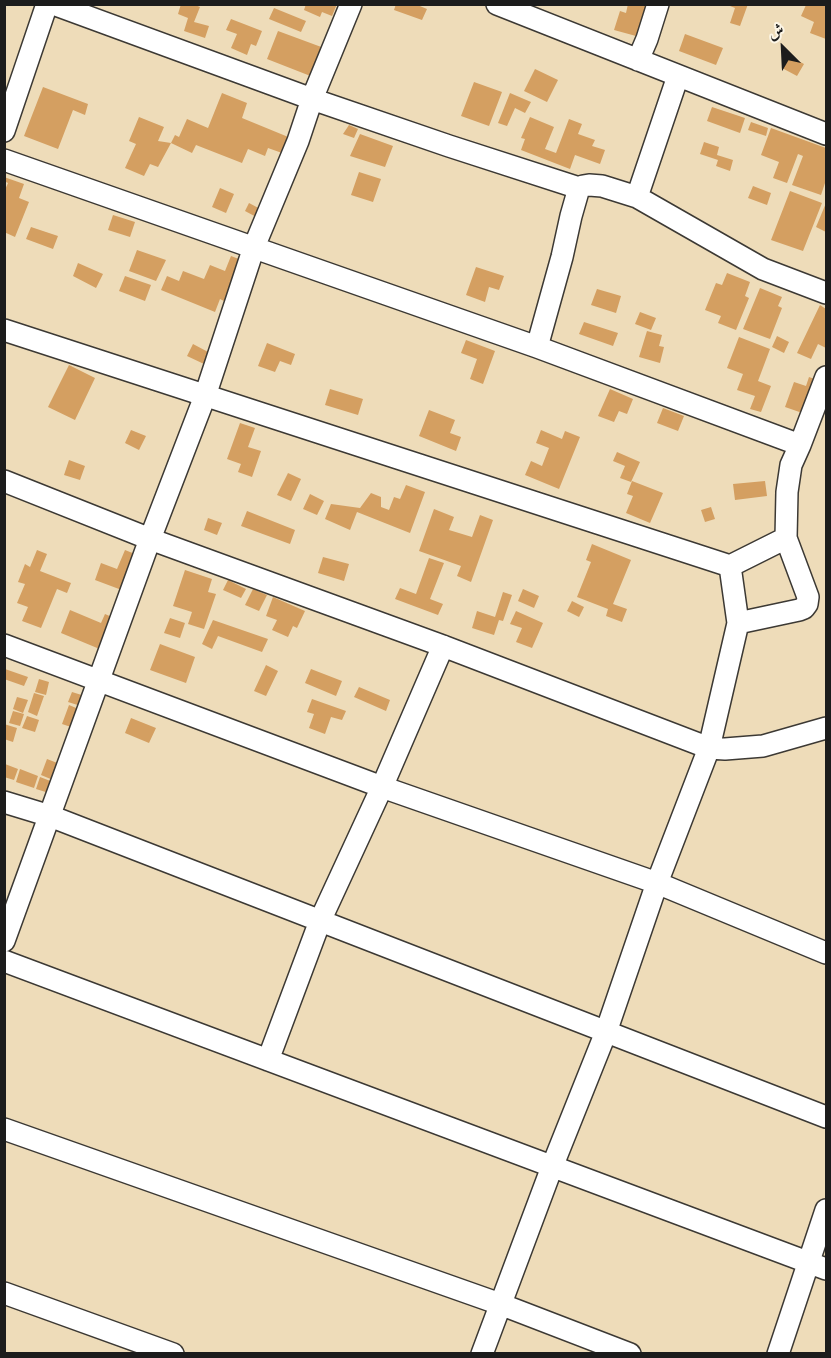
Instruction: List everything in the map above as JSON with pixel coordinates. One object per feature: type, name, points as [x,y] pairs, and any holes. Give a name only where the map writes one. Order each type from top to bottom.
[{"type":"street","points":[[4,130],[47,4]]},
{"type":"street","points":[[53,4],[312,99],[579,189]]},
{"type":"street","points":[[4,941],[150,539],[205,396],[254,247],[351,4]]},
{"type":"street","points":[[497,4],[826,134]]},
{"type":"street","points":[[638,60],[658,4]]},
{"type":"street","points":[[637,197],[678,76]]},
{"type":"street","points":[[4,160],[537,347],[800,445]]},
{"type":"street","points":[[537,347],[571,216],[579,189],[584,186],[596,185],[637,197],[763,269],[826,293]]},
{"type":"street","points":[[4,330],[730,566],[786,538]]},
{"type":"street","points":[[738,623],[800,610],[807,604],[808,597],[786,538],[787,492],[790,465],[826,377]]},
{"type":"street","points":[[4,481],[150,539],[443,646],[709,748],[763,746],[826,728]]},
{"type":"street","points":[[482,1353],[606,1032],[657,883],[709,748],[738,623],[730,566]]},
{"type":"street","points":[[4,645],[382,787],[657,883],[826,953]]},
{"type":"street","points":[[268,1060],[320,921],[382,787],[443,646]]},
{"type":"street","points":[[4,801],[50,816],[826,1117]]},
{"type":"street","points":[[4,961],[817,1266]]},
{"type":"street","points":[[4,1129],[500,1304],[630,1353]]},
{"type":"street","points":[[778,1353],[817,1266],[826,1210]]},
{"type":"street","points":[[4,1293],[167,1352]]},
{"type":"building","points":[[181,4],[193,4],[200,7],[194,22],[209,26],[205,38],[184,31],[188,18],[178,14]]},
{"type":"building","points":[[306,4],[337,4],[332,16],[322,12],[320,17],[304,10]]},
{"type":"building","points":[[396,4],[415,4],[427,9],[422,20],[394,10]]},
{"type":"building","points":[[628,4],[658,4],[647,39],[614,30],[620,11],[626,13]]},
{"type":"building","points":[[725,4],[748,4],[740,26],[730,23],[735,8]]},
{"type":"building","points":[[806,5],[826,5],[826,39],[810,33],[814,22],[801,16]]},
{"type":"building","points":[[274,8],[306,21],[301,32],[269,19]]},
{"type":"building","points":[[231,19],[262,31],[256,46],[251,44],[247,55],[231,48],[237,34],[226,30]]},
{"type":"building","points":[[278,31],[324,48],[313,77],[267,59]]},
{"type":"building","points":[[685,34],[723,48],[716,65],[679,51]]},
{"type":"building","points":[[789,56],[804,64],[797,76],[782,68]]},
{"type":"building","points":[[535,69],[558,80],[547,102],[524,91]]},
{"type":"building","points":[[474,82],[502,92],[489,126],[461,116]]},
{"type":"building","points":[[43,87],[88,104],[85,115],[73,110],[58,149],[24,136]]},
{"type":"building","points":[[222,93],[247,103],[242,118],[298,141],[282,153],[268,148],[265,156],[248,149],[242,163],[196,145],[192,153],[171,143],[175,135],[179,137],[187,119],[208,128]]},
{"type":"building","points":[[510,93],[531,102],[525,113],[515,108],[507,126],[498,123]]},
{"type":"building","points":[[712,107],[745,118],[740,133],[707,121]]},
{"type":"building","points":[[139,117],[164,127],[158,141],[171,143],[158,167],[150,164],[144,176],[125,168],[136,144],[129,141]]},
{"type":"building","points":[[530,117],[554,127],[545,149],[556,153],[569,119],[582,124],[578,134],[595,140],[592,146],[605,150],[600,164],[575,155],[570,169],[521,150],[525,139],[521,138]]},
{"type":"building","points":[[751,122],[768,128],[766,136],[748,130]]},
{"type":"building","points":[[349,125],[358,129],[354,138],[343,134]]},
{"type":"building","points":[[771,128],[826,148],[826,180],[821,195],[792,185],[803,156],[798,154],[787,183],[773,178],[779,162],[761,155]]},
{"type":"building","points":[[360,134],[393,146],[385,167],[350,156]]},
{"type":"building","points":[[704,142],[719,147],[717,155],[733,160],[730,171],[716,166],[718,160],[700,154]]},
{"type":"building","points":[[359,172],[381,179],[373,202],[351,195]]},
{"type":"building","points":[[4,177],[24,184],[19,198],[29,202],[15,237],[4,232],[4,192],[8,183],[4,181]]},
{"type":"building","points":[[753,186],[771,193],[767,205],[748,198]]},
{"type":"building","points":[[220,188],[234,194],[226,213],[212,207]]},
{"type":"building","points":[[790,191],[822,203],[803,251],[771,240]]},
{"type":"building","points":[[249,203],[264,211],[260,219],[245,211]]},
{"type":"building","points":[[826,203],[826,232],[816,227]]},
{"type":"building","points":[[113,215],[135,222],[130,237],[108,230]]},
{"type":"building","points":[[31,227],[58,236],[53,249],[26,239]]},
{"type":"building","points":[[137,250],[166,260],[156,281],[129,271]]},
{"type":"building","points":[[231,256],[244,261],[228,303],[220,299],[215,312],[161,290],[167,276],[179,281],[183,271],[204,279],[210,265],[225,271]]},
{"type":"building","points":[[78,263],[103,274],[96,288],[73,276]]},
{"type":"building","points":[[476,267],[504,276],[499,290],[489,287],[485,302],[466,295]]},
{"type":"building","points":[[727,273],[750,282],[745,296],[749,298],[736,330],[718,323],[721,316],[705,310],[716,283],[722,285]]},
{"type":"building","points":[[125,276],[151,285],[145,301],[119,291]]},
{"type":"building","points":[[760,288],[782,297],[778,306],[782,308],[770,339],[743,329]]},
{"type":"building","points":[[597,289],[621,296],[616,313],[591,305]]},
{"type":"building","points":[[820,305],[826,309],[826,348],[818,344],[811,359],[797,353]]},
{"type":"building","points":[[640,312],[656,318],[651,330],[635,324]]},
{"type":"building","points":[[584,322],[618,333],[613,346],[579,334]]},
{"type":"building","points":[[647,331],[662,335],[659,346],[664,347],[660,363],[639,357]]},
{"type":"building","points":[[777,336],[789,342],[784,353],[772,347]]},
{"type":"building","points":[[739,337],[770,349],[758,381],[771,386],[761,412],[750,409],[755,396],[737,390],[743,374],[727,368]]},
{"type":"building","points":[[466,340],[495,351],[483,384],[470,379],[477,359],[461,353]]},
{"type":"building","points":[[267,343],[295,354],[291,365],[280,361],[275,372],[258,366]]},
{"type":"building","points":[[193,344],[210,353],[204,364],[187,356]]},
{"type":"building","points":[[69,365],[95,378],[75,420],[48,407]]},
{"type":"building","points":[[809,377],[823,382],[811,416],[785,407],[794,382],[806,386]]},
{"type":"building","points":[[330,389],[363,399],[358,415],[325,405]]},
{"type":"building","points":[[610,389],[633,399],[627,414],[619,411],[614,422],[598,416]]},
{"type":"building","points":[[663,408],[684,416],[678,431],[657,423]]},
{"type":"building","points":[[429,410],[455,420],[450,433],[461,437],[456,451],[419,436]]},
{"type":"building","points":[[240,423],[255,428],[248,447],[261,451],[252,477],[238,472],[241,464],[227,459]]},
{"type":"building","points":[[131,430],[146,436],[139,450],[125,443]]},
{"type":"building","points":[[541,430],[562,439],[565,431],[580,437],[559,489],[525,475],[531,461],[542,466],[549,448],[536,443]]},
{"type":"building","points":[[617,452],[640,462],[631,482],[620,478],[625,466],[613,461]]},
{"type":"building","points":[[69,460],[85,466],[80,480],[64,475]]},
{"type":"building","points":[[288,473],[301,479],[291,501],[277,495]]},
{"type":"building","points":[[632,481],[663,493],[650,523],[626,513],[633,496],[627,494]]},
{"type":"building","points":[[765,481],[767,496],[735,500],[733,484]]},
{"type":"building","points":[[406,485],[425,492],[410,533],[357,512],[350,530],[325,519],[331,504],[360,508],[371,493],[381,497],[381,507],[389,510],[394,497],[400,499]]},
{"type":"building","points":[[310,494],[324,501],[317,515],[303,509]]},
{"type":"building","points":[[711,507],[715,519],[705,522],[701,510]]},
{"type":"building","points":[[434,509],[454,517],[449,530],[472,537],[480,515],[493,520],[471,582],[457,576],[461,566],[419,551]]},
{"type":"building","points":[[247,511],[295,530],[290,544],[241,526]]},
{"type":"building","points":[[208,518],[222,523],[217,535],[204,530]]},
{"type":"building","points":[[592,544],[631,560],[613,604],[627,609],[622,622],[606,616],[608,609],[577,597],[591,562],[586,560]]},
{"type":"building","points":[[37,550],[47,554],[40,571],[71,583],[67,593],[57,589],[41,628],[22,621],[28,607],[17,603],[25,584],[18,582],[25,564],[30,567]]},
{"type":"building","points":[[125,550],[140,556],[127,592],[95,580],[101,563],[117,569]]},
{"type":"building","points":[[323,557],[349,564],[344,581],[318,573]]},
{"type":"building","points":[[429,558],[444,563],[430,599],[443,604],[438,615],[395,599],[400,588],[416,594]]},
{"type":"building","points":[[185,570],[212,579],[208,592],[216,594],[204,629],[188,624],[192,612],[173,606]]},
{"type":"building","points":[[228,580],[246,589],[241,598],[223,590]]},
{"type":"building","points":[[253,589],[267,595],[259,611],[245,605]]},
{"type":"building","points":[[523,589],[539,596],[534,608],[518,601]]},
{"type":"building","points":[[503,592],[512,595],[503,621],[499,620],[494,635],[472,628],[477,611],[495,617]]},
{"type":"building","points":[[273,597],[305,611],[297,628],[293,626],[288,637],[272,630],[277,620],[266,616]]},
{"type":"building","points":[[572,601],[584,607],[579,617],[567,611]]},
{"type":"building","points":[[70,610],[101,623],[105,614],[114,618],[102,650],[61,633]]},
{"type":"building","points":[[516,611],[543,623],[532,648],[516,642],[522,628],[510,624]]},
{"type":"building","points":[[170,618],[185,623],[180,638],[164,633]]},
{"type":"building","points":[[213,620],[268,639],[262,652],[218,636],[212,649],[202,644]]},
{"type":"building","points":[[160,644],[195,657],[186,683],[150,670]]},
{"type":"building","points":[[266,665],[278,671],[266,696],[254,691]]},
{"type":"building","points":[[5,669],[28,677],[24,686],[4,679]]},
{"type":"building","points":[[311,669],[342,681],[336,696],[305,683]]},
{"type":"building","points":[[39,679],[49,682],[46,695],[35,692]]},
{"type":"building","points":[[359,687],[390,700],[386,711],[354,697]]},
{"type":"building","points":[[72,692],[88,697],[84,707],[68,702]]},
{"type":"building","points":[[34,693],[44,696],[37,716],[28,712]]},
{"type":"building","points":[[17,697],[28,700],[23,713],[13,709]]},
{"type":"building","points":[[312,699],[346,711],[342,720],[331,717],[325,734],[309,728],[314,714],[307,712]]},
{"type":"building","points":[[69,705],[81,710],[74,728],[62,724]]},
{"type":"building","points":[[13,711],[24,714],[20,726],[9,723]]},
{"type":"building","points":[[27,716],[39,720],[35,732],[22,728]]},
{"type":"building","points":[[131,718],[156,728],[149,743],[125,733]]},
{"type":"building","points":[[4,724],[17,728],[13,742],[4,739]]},
{"type":"building","points":[[47,759],[60,764],[53,780],[41,775]]},
{"type":"building","points":[[5,764],[18,769],[14,780],[4,777]]},
{"type":"building","points":[[20,769],[38,776],[34,788],[16,782]]},
{"type":"building","points":[[40,777],[53,782],[49,793],[36,789]]}]
